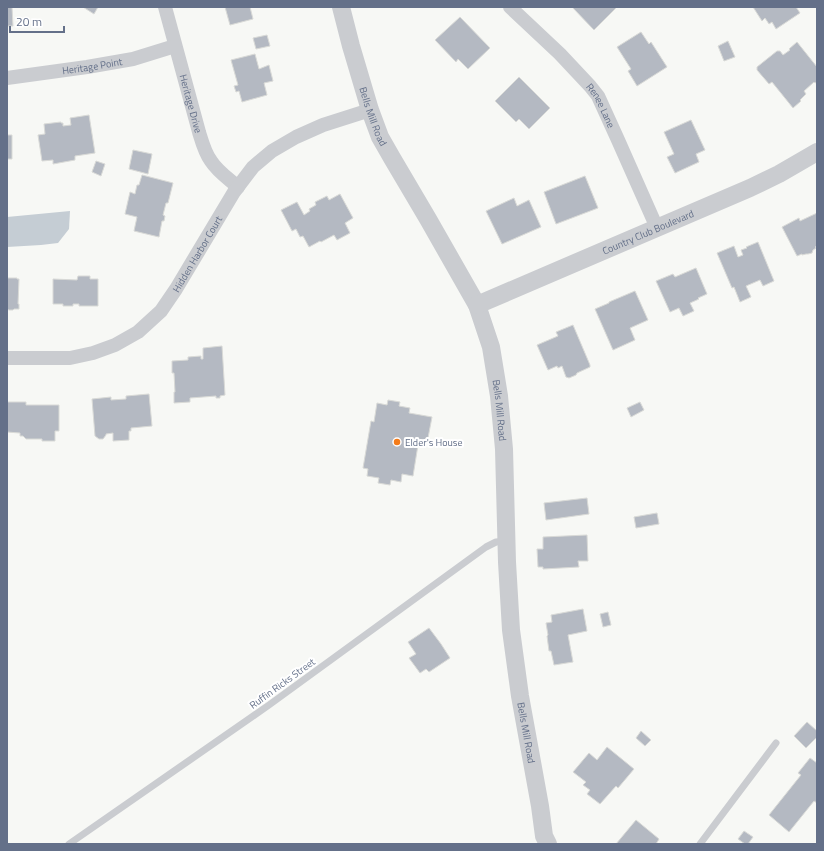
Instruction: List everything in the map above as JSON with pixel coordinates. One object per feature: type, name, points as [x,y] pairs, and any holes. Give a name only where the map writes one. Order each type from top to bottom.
[{"type":"street","name":"Heritage Drive","points":[[165,7],[205,150],[216,168],[238,187]]},
{"type":"street","name":"Bells Mill Road","points":[[341,7],[370,110],[380,136],[477,305],[491,347],[499,396],[504,449],[506,541],[511,630],[520,696],[544,836],[548,844]]},
{"type":"street","name":"Renee Lane","points":[[510,7],[560,54],[598,96],[656,228]]},
{"type":"street","name":"Heritage Point","points":[[7,78],[95,66],[133,59],[176,46]]},
{"type":"street","name":"Hidden Harbor Court","points":[[7,358],[70,358],[93,353],[115,345],[138,332],[161,311],[238,187],[253,167],[272,151],[296,137],[323,125],[370,110]]},
{"type":"street","name":"Country Club Boulevard","points":[[477,305],[750,188],[779,174],[817,152]]},
{"type":"lane","name":"Ruffin Ricks Street","points":[[69,844],[269,705],[486,547],[496,542],[506,541]]},
{"type":"lane","points":[[700,844],[776,743]]},
{"type":"shaded area","points":[[70,211],[69,229],[58,243],[7,247],[7,217]]},
{"type":"building","points":[[7,7],[12,7],[13,26],[7,26]]},
{"type":"building","points":[[83,7],[98,7],[94,14]]},
{"type":"building","points":[[225,7],[250,7],[253,19],[230,25]]},
{"type":"building","points":[[572,7],[617,7],[594,30]]},
{"type":"building","points":[[753,7],[796,7],[800,13],[776,29],[772,22],[769,24],[765,18],[762,21]]},
{"type":"building","points":[[460,17],[490,48],[468,69],[458,59],[456,62],[435,40]]},
{"type":"building","points":[[641,32],[649,44],[651,42],[667,67],[637,86],[628,71],[631,69],[617,47]]},
{"type":"building","points":[[267,35],[270,46],[256,49],[253,38]]},
{"type":"building","points":[[728,41],[735,57],[724,61],[718,46]]},
{"type":"building","points":[[797,42],[817,67],[817,82],[814,82],[804,91],[806,94],[793,108],[772,82],[769,84],[757,70],[757,67],[777,51],[780,51],[783,55]]},
{"type":"building","points":[[255,54],[259,69],[269,65],[273,81],[264,83],[267,95],[242,102],[239,91],[236,92],[234,86],[238,85],[231,60]]},
{"type":"building","points":[[519,77],[550,108],[529,129],[519,119],[516,122],[495,101]]},
{"type":"building","points":[[89,115],[95,153],[75,156],[75,160],[53,164],[53,160],[42,161],[38,135],[45,134],[44,124],[61,122],[63,123],[63,126],[71,125],[70,118]]},
{"type":"building","points":[[691,120],[705,150],[696,154],[699,162],[675,173],[667,157],[674,154],[664,132]]},
{"type":"building","points":[[7,135],[12,135],[12,159],[7,159]]},
{"type":"building","points":[[133,150],[152,154],[148,174],[129,169]]},
{"type":"building","points":[[96,161],[105,164],[101,176],[92,172]]},
{"type":"building","points":[[142,175],[173,183],[168,203],[166,203],[163,215],[165,216],[164,221],[162,221],[159,237],[134,231],[137,217],[125,214],[130,192],[135,194],[137,185],[139,185]]},
{"type":"building","points":[[585,176],[598,208],[556,224],[544,192]]},
{"type":"building","points":[[340,194],[353,218],[345,223],[350,233],[337,240],[334,235],[309,247],[303,236],[300,237],[296,229],[292,231],[281,210],[297,202],[304,215],[310,211],[309,209],[316,205],[315,202],[327,196],[329,200]]},
{"type":"building","points":[[514,198],[517,206],[529,200],[541,227],[502,244],[486,211]]},
{"type":"building","points":[[817,213],[817,246],[812,253],[797,256],[782,227],[799,218],[800,221]]},
{"type":"building","points":[[758,242],[774,281],[763,286],[760,280],[746,286],[751,297],[740,302],[734,287],[732,288],[717,253],[734,246],[738,257],[743,255],[741,250]]},
{"type":"building","points":[[696,268],[707,294],[690,303],[694,311],[683,316],[679,308],[670,312],[656,281],[673,274],[675,277]]},
{"type":"building","points":[[78,276],[90,276],[90,279],[98,279],[98,306],[79,306],[79,304],[73,304],[73,306],[63,306],[63,304],[53,304],[53,279],[77,280]]},
{"type":"building","points":[[7,278],[19,279],[19,309],[7,309]]},
{"type":"building","points":[[635,291],[648,320],[630,328],[635,340],[613,350],[595,309]]},
{"type":"building","points":[[573,325],[590,367],[569,378],[566,377],[562,366],[558,368],[557,366],[548,370],[537,345],[558,336],[556,332]]},
{"type":"building","points":[[222,346],[225,395],[220,396],[220,398],[216,398],[216,396],[190,398],[190,402],[174,403],[175,392],[172,361],[188,360],[188,357],[201,356],[201,359],[203,359],[203,348]]},
{"type":"building","points":[[149,394],[152,426],[131,428],[131,431],[129,431],[129,440],[113,441],[113,433],[106,434],[103,439],[99,439],[95,436],[92,399],[111,397],[111,400],[126,399],[126,396]]},
{"type":"building","name":"Elder's House","points":[[388,400],[400,402],[399,406],[410,408],[409,413],[432,417],[425,446],[418,445],[413,476],[402,474],[401,482],[391,480],[390,485],[378,483],[379,478],[367,476],[368,469],[363,468],[371,421],[374,422],[377,403],[387,405]]},
{"type":"building","points":[[7,402],[26,402],[26,405],[59,405],[59,431],[55,431],[55,441],[26,439],[23,436],[20,436],[20,433],[7,432]]},
{"type":"building","points":[[640,402],[644,410],[631,417],[627,408]]},
{"type":"building","points":[[587,498],[589,514],[546,520],[544,503]]},
{"type":"building","points":[[657,513],[659,524],[636,528],[634,517]]},
{"type":"building","points":[[587,535],[588,561],[578,561],[579,567],[543,569],[543,567],[538,567],[537,549],[543,549],[543,537]]},
{"type":"building","points":[[583,609],[587,631],[568,635],[573,662],[554,665],[551,651],[549,651],[546,623],[552,622],[551,615]]},
{"type":"building","points":[[608,612],[611,625],[603,627],[600,614]]},
{"type":"building","points":[[429,628],[450,658],[429,672],[426,669],[420,673],[409,658],[416,654],[408,642]]},
{"type":"building","points":[[807,722],[817,731],[817,737],[806,748],[794,736]]},
{"type":"building","points":[[641,731],[651,740],[645,746],[636,738]]},
{"type":"building","points":[[607,747],[634,769],[618,788],[616,786],[600,804],[587,794],[590,790],[583,785],[586,782],[573,772],[589,753],[597,760]]},
{"type":"building","points":[[810,758],[817,763],[817,803],[814,801],[789,832],[769,815],[801,775],[798,773]]},
{"type":"building","points":[[636,820],[659,839],[656,844],[616,844]]},
{"type":"building","points":[[744,831],[753,837],[748,844],[745,844],[738,839]]},
{"type":"place","name":"Elder's House","points":[[397,442]]}]
